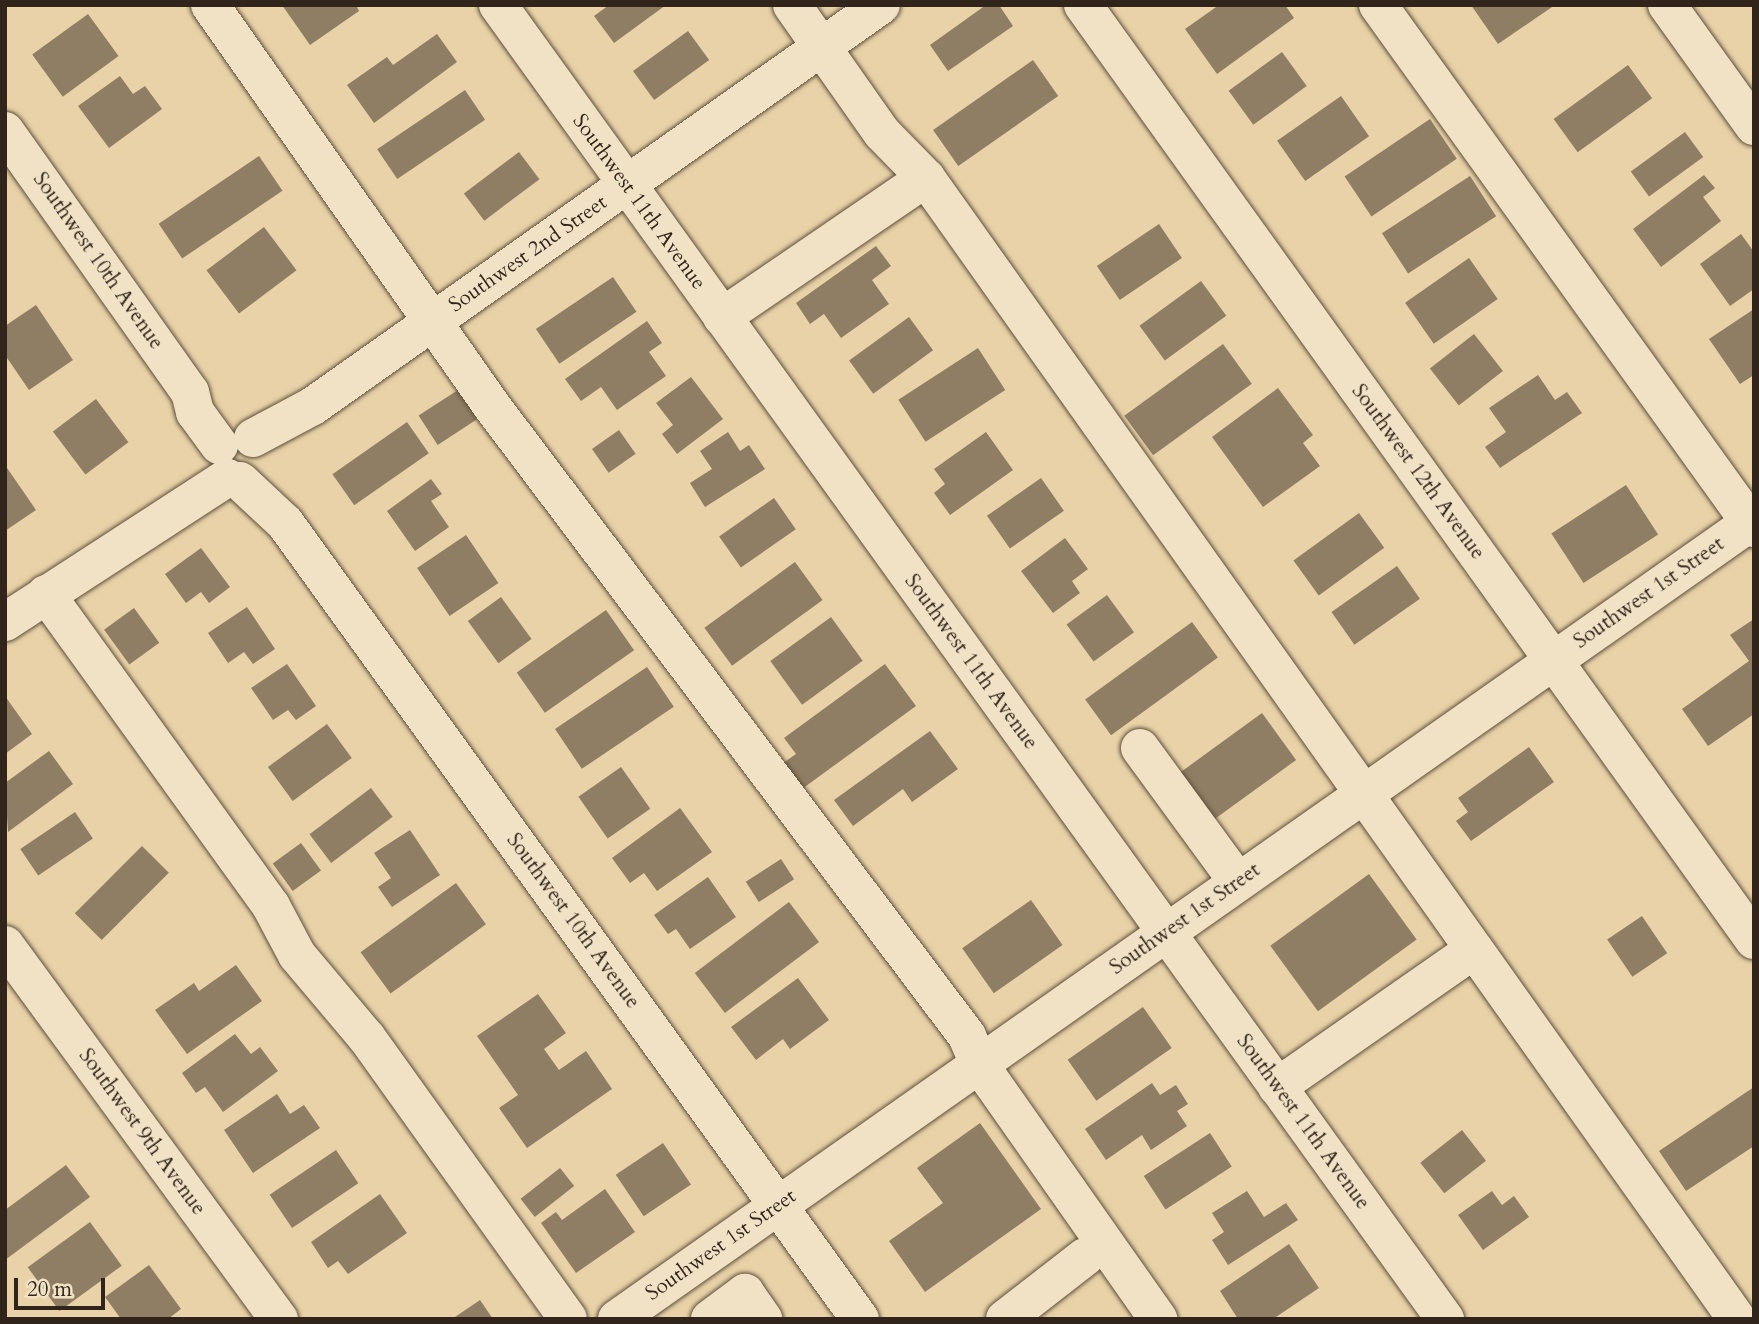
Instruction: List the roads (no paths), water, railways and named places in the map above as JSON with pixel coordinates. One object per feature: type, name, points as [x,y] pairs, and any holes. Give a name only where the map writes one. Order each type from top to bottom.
[{"type":"street","points":[[209,5],[838,872],[967,1036],[979,1064],[1158,1319]]},
{"type":"street","name":"Southwest 11th Avenue","points":[[498,5],[1445,1319]]},
{"type":"street","points":[[792,5],[882,133],[926,178],[1361,795],[1737,1319]]},
{"type":"street","name":"Southwest 2nd Street","points":[[5,622],[166,514],[182,489],[239,458],[881,5]]},
{"type":"street","name":"Southwest 12th Avenue","points":[[1083,5],[1754,940]]},
{"type":"street","points":[[1378,5],[1752,523]]},
{"type":"street","points":[[1667,5],[1754,126]]},
{"type":"street","name":"Southwest 10th Avenue","points":[[5,131],[190,392],[860,1319]]},
{"type":"street","points":[[722,317],[926,178]]},
{"type":"street","name":"Southwest 1st Street","points":[[617,1319],[1752,523]]},
{"type":"street","points":[[46,594],[271,906],[297,955],[367,1038],[568,1319]]},
{"type":"street","points":[[1140,748],[1238,882]]},
{"type":"street","name":"Southwest 9th Avenue","points":[[5,945],[279,1319]]},
{"type":"street","points":[[1277,1087],[1472,951]]},
{"type":"street","points":[[1005,1319],[1085,1257]]},
{"type":"street","points":[[675,1278],[704,1319]]},
{"type":"street","points":[[710,1319],[745,1293],[763,1319]]}]
